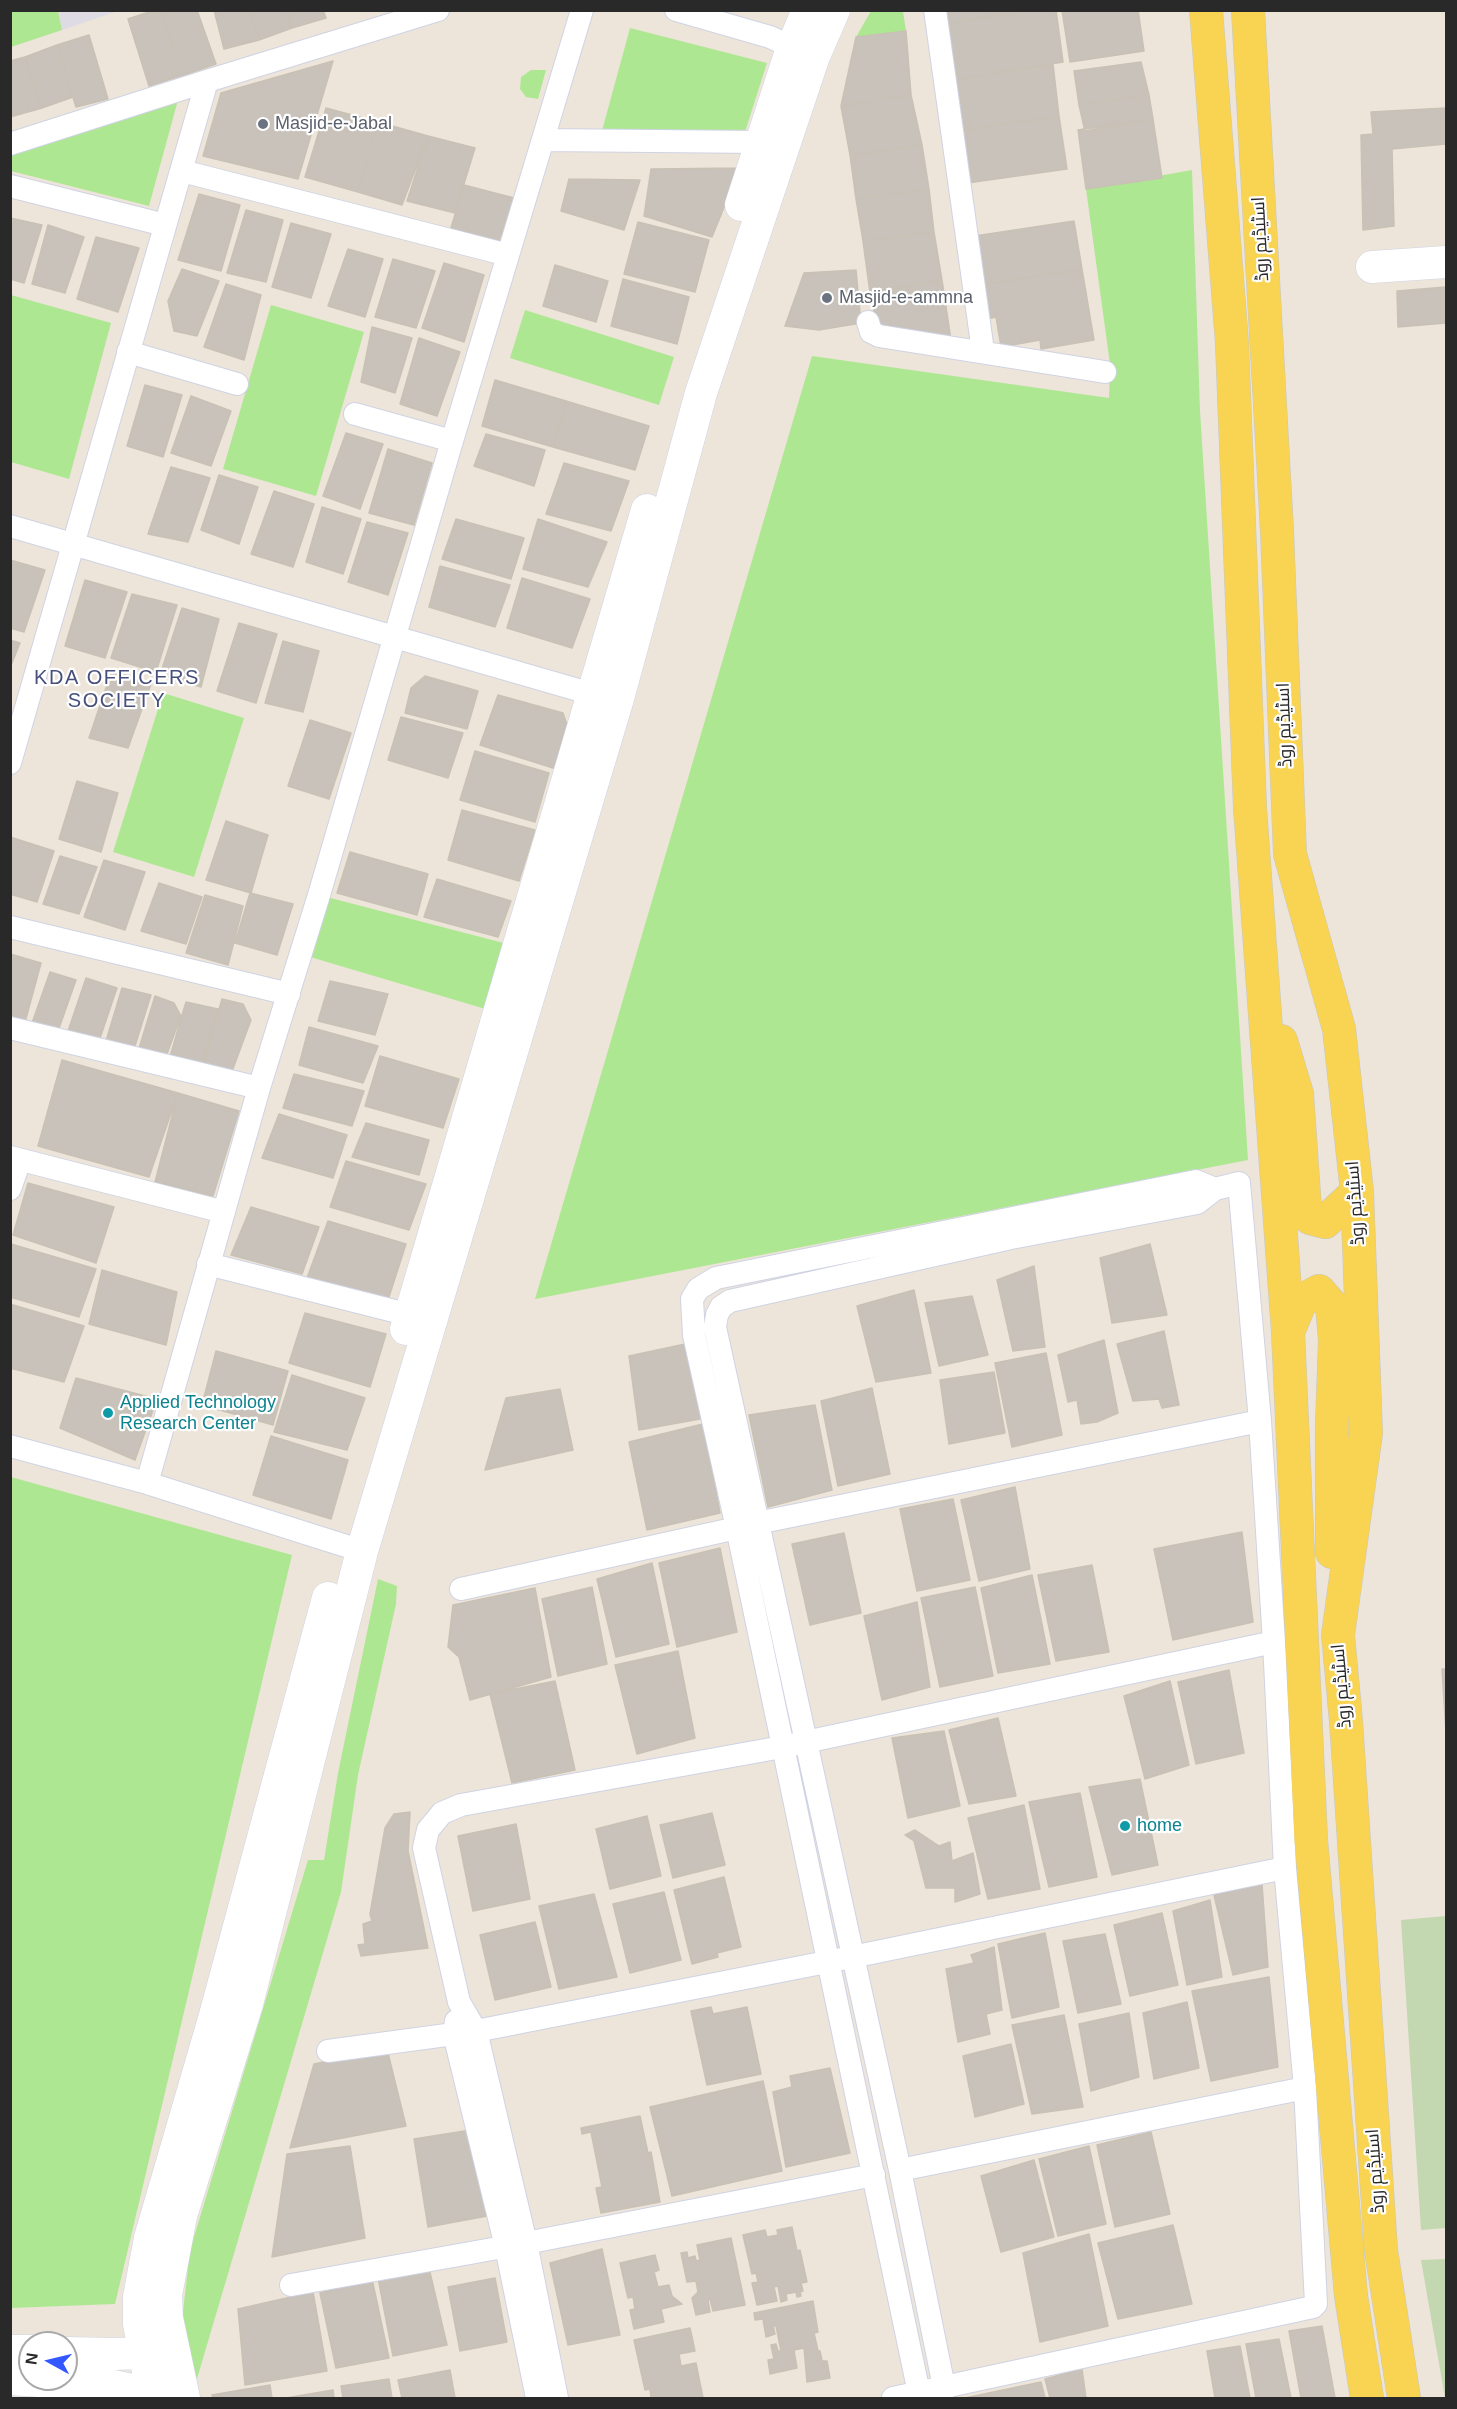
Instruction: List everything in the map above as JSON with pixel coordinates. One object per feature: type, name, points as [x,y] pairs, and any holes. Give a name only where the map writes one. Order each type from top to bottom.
[{"type":"main road","name":"اسٹیڈیم روڈ","points":[[1206,10],[1232,343],[1250,808],[1288,1332],[1311,1840],[1350,2284],[1367,2398]]},
{"type":"main road","name":"اسٹیڈیم روڈ","points":[[1248,10],[1278,543],[1290,854],[1339,1029],[1357,1192],[1366,1433],[1338,1635],[1346,1721],[1381,2250],[1404,2398]]},
{"type":"main road","points":[[1264,986],[1297,1094],[1305,1209],[1310,1218],[1325,1222],[1357,1192]]},
{"type":"main road","points":[[1288,1332],[1301,1301],[1319,1291],[1332,1306],[1335,1340],[1331,1559],[1338,1635]]},
{"type":"street","points":[[10,144],[438,10]]},
{"type":"street","points":[[147,1483],[259,1088],[582,10]]},
{"type":"street","points":[[676,10],[770,37],[803,52]]},
{"type":"street","points":[[692,391],[803,52],[808,10]]},
{"type":"street","points":[[10,2379],[113,2386],[168,2395],[158,2350],[139,2324],[139,2297],[150,2238],[352,1547],[605,698],[761,142],[803,52],[834,10]]},
{"type":"street","points":[[935,10],[983,351]]},
{"type":"street","points":[[10,763],[207,81]]},
{"type":"street","points":[[543,140],[761,142]]},
{"type":"street","points":[[182,171],[508,255]]},
{"type":"street","points":[[10,186],[165,225]]},
{"type":"street","points":[[1372,267],[1446,262]]},
{"type":"street","points":[[868,322],[872,332],[879,336],[1105,372]]},
{"type":"street","points":[[128,352],[237,384]]},
{"type":"street","points":[[355,414],[452,441]]},
{"type":"street","points":[[10,526],[605,698]]},
{"type":"street","points":[[352,1547],[410,1315],[605,698]]},
{"type":"street","points":[[10,927],[289,994]]},
{"type":"street","points":[[10,1028],[259,1088]]},
{"type":"street","points":[[10,1189],[15,1159],[224,1212]]},
{"type":"street","points":[[921,2396],[782,1747],[715,1328],[717,1315],[721,1307],[730,1301],[1011,1239],[1197,1203],[1215,1189],[1239,1183],[1252,1176],[1277,1175]]},
{"type":"street","points":[[893,2398],[943,2393],[1313,2307],[1316,2302],[1305,2088],[1285,1868],[1260,1421],[1239,1183]]},
{"type":"street","points":[[208,1264],[410,1315]]},
{"type":"street","points":[[461,1589],[747,1526],[1260,1421]]},
{"type":"street","points":[[10,1446],[147,1483],[352,1547]]},
{"type":"street","points":[[747,1526],[808,1741],[852,1957],[900,2170],[943,2393]]},
{"type":"street","points":[[557,2398],[516,2245],[424,1848],[428,1830],[442,1813],[461,1804],[782,1747],[1274,1642]]},
{"type":"street","points":[[328,2051],[465,2032],[829,1962],[1285,1868]]},
{"type":"street","points":[[900,2170],[1305,2088]]},
{"type":"street","points":[[291,2285],[516,2245],[874,2175]]},
{"type":"street","points":[[516,2245],[537,2398]]},
{"type":"street","points":[[78,2353],[158,2350]]},
{"type":"shaded area","points":[[58,10],[118,11],[62,30]]},
{"type":"green space","points":[[10,11],[58,11],[62,30],[11,47]]},
{"type":"green space","points":[[871,11],[903,11],[906,31],[856,37]]},
{"type":"green space","points":[[630,28],[767,63],[743,138],[600,138]]},
{"type":"green space","points":[[531,70],[546,70],[538,99],[526,97],[520,89],[521,77]]},
{"type":"green space","points":[[181,89],[149,206],[11,171],[10,144]]},
{"type":"green space","points":[[1192,170],[1200,411],[1248,1160],[535,1299],[812,356],[1109,398],[1110,364],[1086,189]]},
{"type":"green space","points":[[11,295],[111,323],[69,479],[11,462]]},
{"type":"green space","points":[[271,305],[364,332],[316,496],[223,469]]},
{"type":"green space","points":[[525,310],[674,357],[659,405],[510,358]]},
{"type":"green space","points":[[163,693],[244,718],[194,877],[113,852]]},
{"type":"green space","points":[[319,895],[519,947],[499,1013],[300,954]]},
{"type":"green space","points":[[11,1477],[292,1555],[115,2304],[11,2308]]},
{"type":"green space","points":[[378,1579],[397,1586],[396,1604],[358,1775],[341,1892],[196,2382],[182,2320],[190,2250],[308,1860],[324,1860],[338,1773]]},
{"type":"green space","points":[[1446,1916],[1446,2228],[1421,2230],[1401,1920]]},
{"type":"green space","points":[[1446,2259],[1446,2398],[1445,2398],[1421,2260]]},
{"type":"building","points":[[161,10],[184,75],[149,86],[128,19]]},
{"type":"building","points":[[161,10],[197,10],[216,64],[184,75]]},
{"type":"building","points":[[214,10],[250,10],[259,40],[224,49]]},
{"type":"building","points":[[250,10],[287,10],[292,28],[259,40]]},
{"type":"building","points":[[287,10],[323,10],[326,18],[292,28]]},
{"type":"building","points":[[946,10],[1024,10],[948,24]]},
{"type":"building","points":[[1024,10],[1056,10],[1063,62],[951,80],[943,25]]},
{"type":"building","points":[[1062,10],[1138,10],[1144,51],[1070,62]]},
{"type":"building","points":[[906,31],[911,95],[841,106],[856,37]]},
{"type":"building","points":[[89,35],[108,99],[76,107],[57,45]]},
{"type":"building","points":[[57,45],[73,97],[42,108],[25,57]]},
{"type":"building","points":[[25,57],[42,108],[10,117],[10,61]]},
{"type":"building","name":"Masjid-e-Jabal","points":[[333,61],[298,179],[203,156],[221,93]]},
{"type":"building","points":[[1141,62],[1149,95],[1079,105],[1074,71]]},
{"type":"building","points":[[1053,64],[1059,116],[959,131],[951,80]]},
{"type":"building","points":[[911,95],[922,145],[850,155],[841,106]]},
{"type":"building","points":[[1149,95],[1153,119],[1085,131],[1079,105]]},
{"type":"building","points":[[326,108],[378,122],[358,192],[305,177]]},
{"type":"building","points":[[1446,108],[1446,144],[1392,149],[1394,226],[1363,230],[1361,135],[1373,134],[1371,112]]},
{"type":"building","points":[[1059,116],[1067,169],[967,183],[959,131]]},
{"type":"building","points":[[1153,119],[1162,178],[1086,189],[1078,130]]},
{"type":"building","points":[[378,122],[428,136],[402,205],[358,192]]},
{"type":"building","points":[[428,136],[475,148],[455,213],[407,201]]},
{"type":"building","points":[[922,145],[929,189],[856,199],[850,155]]},
{"type":"building","points":[[740,168],[712,237],[644,216],[651,169]]},
{"type":"building","points":[[569,179],[640,180],[624,230],[561,211]]},
{"type":"building","points":[[464,185],[514,198],[498,244],[450,231]]},
{"type":"building","points":[[929,189],[934,232],[863,241],[856,199]]},
{"type":"building","points":[[199,194],[240,205],[221,271],[178,260]]},
{"type":"building","points":[[246,210],[283,220],[266,282],[227,273]]},
{"type":"building","points":[[10,218],[42,225],[24,283],[10,279]]},
{"type":"building","points":[[1074,221],[1082,269],[982,285],[975,236]]},
{"type":"building","points":[[638,222],[709,240],[695,292],[624,274]]},
{"type":"building","points":[[291,223],[331,234],[311,298],[272,287]]},
{"type":"building","points":[[48,225],[84,237],[65,293],[32,284]]},
{"type":"building","points":[[934,232],[942,280],[870,293],[863,241]]},
{"type":"building","points":[[96,237],[139,248],[118,312],[77,299]]},
{"type":"building","points":[[348,249],[383,259],[365,317],[328,306]]},
{"type":"building","points":[[393,259],[435,271],[416,328],[375,317]]},
{"type":"building","points":[[444,263],[484,275],[464,342],[422,328]]},
{"type":"building","points":[[555,265],[608,281],[596,322],[543,306]]},
{"type":"building","points":[[182,269],[219,281],[197,336],[174,331],[168,301]]},
{"type":"building","points":[[1082,269],[1094,340],[1041,349],[1040,340],[1001,347],[996,317],[987,319],[982,285]]},
{"type":"building","name":"Masjid-e-ammna","points":[[856,270],[861,323],[819,330],[785,326],[804,273]]},
{"type":"building","points":[[623,279],[689,297],[677,344],[611,326]]},
{"type":"building","points":[[942,280],[951,340],[878,330],[870,293]]},
{"type":"building","points":[[226,284],[261,295],[244,360],[204,347]]},
{"type":"building","points":[[1446,287],[1446,323],[1398,327],[1397,291]]},
{"type":"building","points":[[372,327],[412,338],[395,393],[361,382]]},
{"type":"building","points":[[419,338],[460,352],[437,416],[400,404]]},
{"type":"building","points":[[495,380],[566,401],[553,447],[482,426]]},
{"type":"building","points":[[145,385],[182,395],[163,457],[127,446]]},
{"type":"building","points":[[191,396],[231,411],[211,466],[171,453]]},
{"type":"building","points":[[566,401],[649,426],[635,470],[553,447]]},
{"type":"building","points":[[346,433],[383,444],[360,509],[323,496]]},
{"type":"building","points":[[486,434],[545,450],[534,486],[474,466]]},
{"type":"building","points":[[388,449],[432,463],[414,525],[369,513]]},
{"type":"building","points":[[564,463],[629,481],[611,531],[546,514]]},
{"type":"building","points":[[171,467],[210,478],[188,542],[148,534]]},
{"type":"building","points":[[219,475],[258,487],[239,544],[201,530]]},
{"type":"building","points":[[274,491],[314,504],[293,567],[251,554]]},
{"type":"building","points":[[322,507],[361,519],[343,574],[306,562]]},
{"type":"building","points":[[456,519],[524,538],[511,579],[442,559]]},
{"type":"building","points":[[538,519],[607,542],[588,587],[523,569]]},
{"type":"building","points":[[367,522],[408,533],[388,595],[348,582]]},
{"type":"building","points":[[10,560],[45,570],[24,632],[10,628]]},
{"type":"building","points":[[440,566],[510,585],[495,627],[429,607]]},
{"type":"building","points":[[522,578],[590,599],[572,648],[507,628]]},
{"type":"building","points":[[85,580],[127,592],[105,658],[65,646]]},
{"type":"building","points":[[132,594],[177,605],[156,672],[111,658]]},
{"type":"building","points":[[182,608],[219,619],[201,687],[160,675]]},
{"type":"building","points":[[239,623],[277,634],[256,703],[217,691]]},
{"type":"building","points":[[10,640],[20,643],[10,668]]},
{"type":"building","points":[[283,641],[319,651],[303,712],[265,703]]},
{"type":"building","points":[[112,670],[151,684],[128,748],[89,738]]},
{"type":"building","points":[[425,676],[478,691],[467,729],[405,713],[411,688]]},
{"type":"building","points":[[498,695],[563,713],[568,728],[553,768],[480,745]]},
{"type":"building","points":[[401,717],[463,733],[448,778],[388,760]]},
{"type":"building","points":[[310,720],[351,733],[329,799],[288,786]]},
{"type":"building","points":[[475,751],[549,773],[535,822],[460,800]]},
{"type":"building","points":[[77,781],[118,793],[101,852],[59,839]]},
{"type":"building","points":[[462,810],[535,830],[519,881],[448,860]]},
{"type":"building","points":[[226,821],[268,835],[251,893],[206,880]]},
{"type":"building","points":[[10,837],[54,851],[37,902],[10,894]]},
{"type":"building","points":[[350,852],[428,874],[417,915],[337,893]]},
{"type":"building","points":[[60,856],[97,867],[79,914],[43,904]]},
{"type":"building","points":[[104,860],[145,872],[125,930],[84,917]]},
{"type":"building","points":[[437,879],[511,901],[498,937],[424,917]]},
{"type":"building","points":[[159,883],[202,897],[186,944],[141,931]]},
{"type":"building","points":[[250,893],[293,904],[277,955],[235,943]]},
{"type":"building","points":[[205,895],[243,906],[228,965],[186,953]]},
{"type":"building","points":[[10,954],[41,963],[24,1026],[10,1022]]},
{"type":"building","points":[[50,972],[76,980],[57,1034],[31,1026]]},
{"type":"building","points":[[86,978],[117,988],[97,1047],[66,1037]]},
{"type":"building","points":[[330,981],[388,994],[375,1035],[318,1021]]},
{"type":"building","points":[[122,988],[151,995],[134,1049],[106,1041]]},
{"type":"building","points":[[155,996],[174,1003],[181,1016],[164,1062],[137,1055]]},
{"type":"building","points":[[222,999],[243,1004],[251,1020],[231,1074],[203,1065]]},
{"type":"building","points":[[186,1002],[218,1009],[201,1067],[169,1060]]},
{"type":"building","points":[[309,1027],[378,1046],[363,1083],[299,1065]]},
{"type":"building","points":[[380,1056],[459,1079],[443,1128],[365,1106]]},
{"type":"building","points":[[62,1060],[178,1093],[149,1177],[38,1146]]},
{"type":"building","points":[[294,1074],[364,1091],[352,1126],[283,1108]]},
{"type":"building","points":[[178,1093],[239,1111],[213,1196],[155,1182]]},
{"type":"building","points":[[279,1114],[347,1135],[333,1178],[262,1158]]},
{"type":"building","points":[[366,1123],[429,1140],[419,1175],[352,1157]]},
{"type":"building","points":[[346,1161],[426,1184],[409,1230],[330,1207]]},
{"type":"building","points":[[28,1183],[114,1207],[96,1263],[13,1235]]},
{"type":"building","points":[[251,1207],[319,1227],[302,1274],[231,1255]]},
{"type":"building","points":[[328,1221],[406,1244],[388,1300],[307,1278]]},
{"type":"building","points":[[11,1244],[96,1269],[79,1317],[10,1297]]},
{"type":"building","points":[[1150,1244],[1167,1315],[1112,1323],[1100,1258]]},
{"type":"building","points":[[1034,1266],[1045,1347],[1013,1351],[997,1280]]},
{"type":"building","points":[[102,1270],[177,1292],[166,1345],[89,1324]]},
{"type":"building","points":[[914,1290],[931,1373],[876,1382],[857,1306]]},
{"type":"building","points":[[972,1296],[988,1355],[939,1366],[925,1303]]},
{"type":"building","points":[[10,1304],[84,1326],[64,1382],[10,1368]]},
{"type":"building","points":[[305,1313],[386,1334],[370,1387],[289,1363]]},
{"type":"building","points":[[1164,1331],[1179,1405],[1162,1408],[1159,1399],[1133,1401],[1117,1344]]},
{"type":"building","points":[[1104,1340],[1118,1413],[1097,1422],[1081,1424],[1077,1400],[1068,1402],[1058,1355]]},
{"type":"building","points":[[690,1343],[700,1419],[639,1430],[629,1356]]},
{"type":"building","points":[[216,1351],[288,1371],[273,1425],[202,1405]]},
{"type":"building","points":[[1046,1353],[1062,1435],[1012,1447],[995,1363]]},
{"type":"building","points":[[994,1372],[1005,1433],[949,1444],[940,1380]]},
{"type":"building","points":[[292,1375],[365,1398],[347,1450],[274,1432]]},
{"type":"building","name":"Applied Technology Research Center","points":[[76,1378],[157,1399],[135,1460],[60,1428]]},
{"type":"building","points":[[872,1388],[890,1474],[838,1486],[821,1401]]},
{"type":"building","points":[[560,1389],[573,1450],[485,1470],[506,1398]]},
{"type":"building","points":[[815,1405],[832,1490],[768,1507],[749,1415]]},
{"type":"building","points":[[703,1424],[720,1513],[647,1530],[629,1442]]},
{"type":"building","points":[[271,1436],[348,1460],[331,1519],[253,1495]]},
{"type":"building","points":[[1015,1487],[1030,1569],[979,1581],[961,1500]]},
{"type":"building","points":[[953,1499],[970,1580],[917,1591],[900,1509]]},
{"type":"building","points":[[1242,1532],[1253,1622],[1173,1640],[1154,1549]]},
{"type":"building","points":[[844,1533],[861,1613],[810,1625],[792,1544]]},
{"type":"building","points":[[720,1548],[737,1632],[677,1647],[659,1563]]},
{"type":"building","points":[[652,1563],[669,1644],[616,1657],[597,1579]]},
{"type":"building","points":[[1092,1565],[1109,1652],[1056,1661],[1038,1575]]},
{"type":"building","points":[[1032,1575],[1050,1664],[998,1673],[981,1588]]},
{"type":"building","points":[[592,1587],[607,1664],[558,1676],[542,1599]]},
{"type":"building","points":[[975,1587],[993,1676],[940,1687],[921,1598]]},
{"type":"building","points":[[535,1588],[551,1677],[470,1700],[459,1657],[448,1647],[453,1605]]},
{"type":"building","points":[[917,1602],[930,1687],[882,1700],[864,1616]]},
{"type":"building","points":[[678,1651],[695,1738],[637,1754],[615,1665]]},
{"type":"building","points":[[1442,1669],[1446,1669],[1446,1732]]},
{"type":"building","points":[[1229,1670],[1244,1753],[1196,1764],[1178,1682]]},
{"type":"building","points":[[555,1681],[575,1770],[512,1783],[490,1694]]},
{"type":"building","points":[[1170,1681],[1189,1765],[1145,1779],[1124,1696]]},
{"type":"building","points":[[998,1718],[1016,1796],[969,1804],[949,1730]]},
{"type":"building","points":[[944,1731],[960,1806],[908,1818],[892,1738]]},
{"type":"building","name":"home","points":[[1140,1779],[1158,1865],[1112,1875],[1089,1787]]},
{"type":"building","points":[[1080,1793],[1097,1877],[1049,1887],[1029,1802]]},
{"type":"building","points":[[1024,1805],[1040,1889],[988,1899],[968,1818]]},
{"type":"building","points":[[410,1812],[408,1851],[428,1948],[361,1956],[358,1945],[365,1944],[363,1924],[372,1921],[370,1914],[385,1828],[394,1814]]},
{"type":"building","points":[[712,1813],[725,1865],[673,1878],[660,1825]]},
{"type":"building","points":[[647,1816],[661,1876],[610,1889],[596,1829]]},
{"type":"building","points":[[516,1824],[530,1899],[473,1911],[458,1836]]},
{"type":"building","points":[[915,1830],[939,1846],[950,1842],[952,1861],[973,1853],[980,1894],[955,1902],[955,1888],[926,1888],[914,1841],[905,1835]]},
{"type":"building","points":[[724,1877],[741,1947],[717,1953],[718,1957],[692,1964],[674,1890]]},
{"type":"building","points":[[1262,1884],[1268,1967],[1233,1975],[1214,1895]]},
{"type":"building","points":[[664,1892],[681,1960],[630,1973],[613,1904]]},
{"type":"building","points":[[594,1894],[617,1977],[559,1989],[539,1906]]},
{"type":"building","points":[[1210,1900],[1222,1977],[1187,1985],[1173,1911]]},
{"type":"building","points":[[1162,1913],[1178,1985],[1130,1996],[1114,1925]]},
{"type":"building","points":[[535,1922],[551,1987],[495,2000],[480,1935]]},
{"type":"building","points":[[1045,1933],[1059,2007],[1012,2018],[998,1944]]},
{"type":"building","points":[[1105,1934],[1121,2004],[1078,2013],[1063,1941]]},
{"type":"building","points":[[994,1947],[1002,2010],[986,2014],[990,2034],[958,2042],[946,1969],[974,1963],[971,1955]]},
{"type":"building","points":[[1269,1977],[1278,2067],[1211,2081],[1192,1991]]},
{"type":"building","points":[[1187,2002],[1199,2068],[1154,2079],[1143,2013]]},
{"type":"building","points":[[711,2007],[713,2014],[747,2007],[761,2074],[707,2085],[691,2011]]},
{"type":"building","points":[[1129,2013],[1139,2077],[1091,2091],[1079,2024]]},
{"type":"building","points":[[1064,2015],[1083,2107],[1032,2114],[1012,2025]]},
{"type":"building","points":[[1011,2044],[1024,2104],[975,2117],[963,2056]]},
{"type":"building","points":[[387,2049],[406,2126],[290,2148],[314,2064]]},
{"type":"building","points":[[830,2068],[850,2153],[786,2167],[773,2092],[792,2087],[790,2076]]},
{"type":"building","points":[[763,2081],[782,2171],[672,2196],[650,2107]]},
{"type":"building","points":[[640,2116],[648,2153],[651,2152],[660,2202],[601,2213],[596,2188],[602,2187],[591,2132],[582,2134],[581,2128]]},
{"type":"building","points":[[471,2130],[487,2216],[428,2227],[414,2139]]},
{"type":"building","points":[[1151,2132],[1170,2214],[1115,2227],[1097,2145]]},
{"type":"building","points":[[350,2146],[365,2238],[272,2257],[287,2154]]},
{"type":"building","points":[[1089,2146],[1106,2224],[1058,2236],[1039,2159]]},
{"type":"building","points":[[1034,2160],[1054,2237],[1001,2252],[981,2176]]},
{"type":"building","points":[[1173,2225],[1192,2304],[1118,2319],[1098,2243]]},
{"type":"building","points":[[792,2227],[807,2282],[801,2283],[803,2291],[800,2292],[801,2296],[797,2297],[796,2292],[786,2294],[787,2300],[781,2302],[778,2286],[774,2287],[777,2301],[757,2305],[752,2283],[758,2282],[756,2273],[752,2274],[743,2235],[765,2230],[767,2237],[778,2235],[777,2230]]},
{"type":"building","points":[[1089,2234],[1108,2326],[1040,2342],[1023,2253]]},
{"type":"building","points":[[731,2238],[745,2305],[713,2311],[710,2299],[708,2300],[710,2312],[696,2315],[692,2298],[698,2292],[696,2281],[687,2282],[681,2253],[687,2252],[688,2258],[695,2256],[696,2261],[700,2260],[697,2245]]},
{"type":"building","points":[[602,2249],[620,2335],[568,2345],[550,2263]]},
{"type":"building","points":[[655,2255],[659,2270],[654,2272],[658,2287],[669,2285],[672,2296],[682,2304],[661,2309],[664,2322],[634,2329],[630,2310],[635,2309],[633,2297],[628,2298],[620,2263]]},
{"type":"building","points":[[429,2268],[447,2345],[393,2356],[378,2278]]},
{"type":"building","points":[[495,2278],[507,2342],[460,2351],[448,2287]]},
{"type":"building","points":[[372,2279],[389,2358],[336,2368],[320,2293]]},
{"type":"building","points":[[313,2292],[327,2371],[245,2385],[238,2309]]},
{"type":"building","points":[[813,2301],[818,2332],[814,2333],[822,2361],[827,2361],[830,2378],[807,2382],[804,2348],[794,2350],[797,2368],[770,2374],[768,2360],[774,2359],[771,2345],[776,2344],[778,2351],[781,2351],[776,2326],[773,2326],[775,2334],[766,2337],[763,2319],[755,2320],[754,2313]]},
{"type":"building","points":[[1322,2326],[1335,2398],[1301,2398],[1289,2331]]},
{"type":"building","points":[[690,2328],[695,2351],[679,2354],[681,2366],[696,2363],[703,2398],[651,2398],[650,2389],[645,2390],[634,2340]]},
{"type":"building","points":[[1279,2339],[1291,2398],[1256,2398],[1246,2344]]},
{"type":"building","points":[[1240,2346],[1250,2398],[1215,2398],[1207,2351]]},
{"type":"building","points":[[1082,2369],[1086,2398],[1050,2398],[1045,2379]]},
{"type":"building","points":[[450,2370],[455,2398],[402,2398],[398,2380]]},
{"type":"building","points":[[389,2379],[392,2398],[343,2398],[341,2386]]},
{"type":"building","points":[[1041,2382],[1045,2398],[965,2398]]},
{"type":"building","points":[[270,2385],[272,2398],[213,2398],[212,2395]]},
{"type":"building","points":[[333,2390],[334,2398],[286,2398]]},
{"type":"place","name":"Masjid-e-Jabal","points":[[263,124]]},
{"type":"place","name":"Masjid-e-ammna","points":[[827,298]]},
{"type":"place","name":"Applied Technology Research Center","points":[[108,1413]]},
{"type":"place","name":"home","points":[[1125,1826]]},
{"type":"district","name":"KDA OFFICERS SOCIETY","points":[[117,690]]}]
